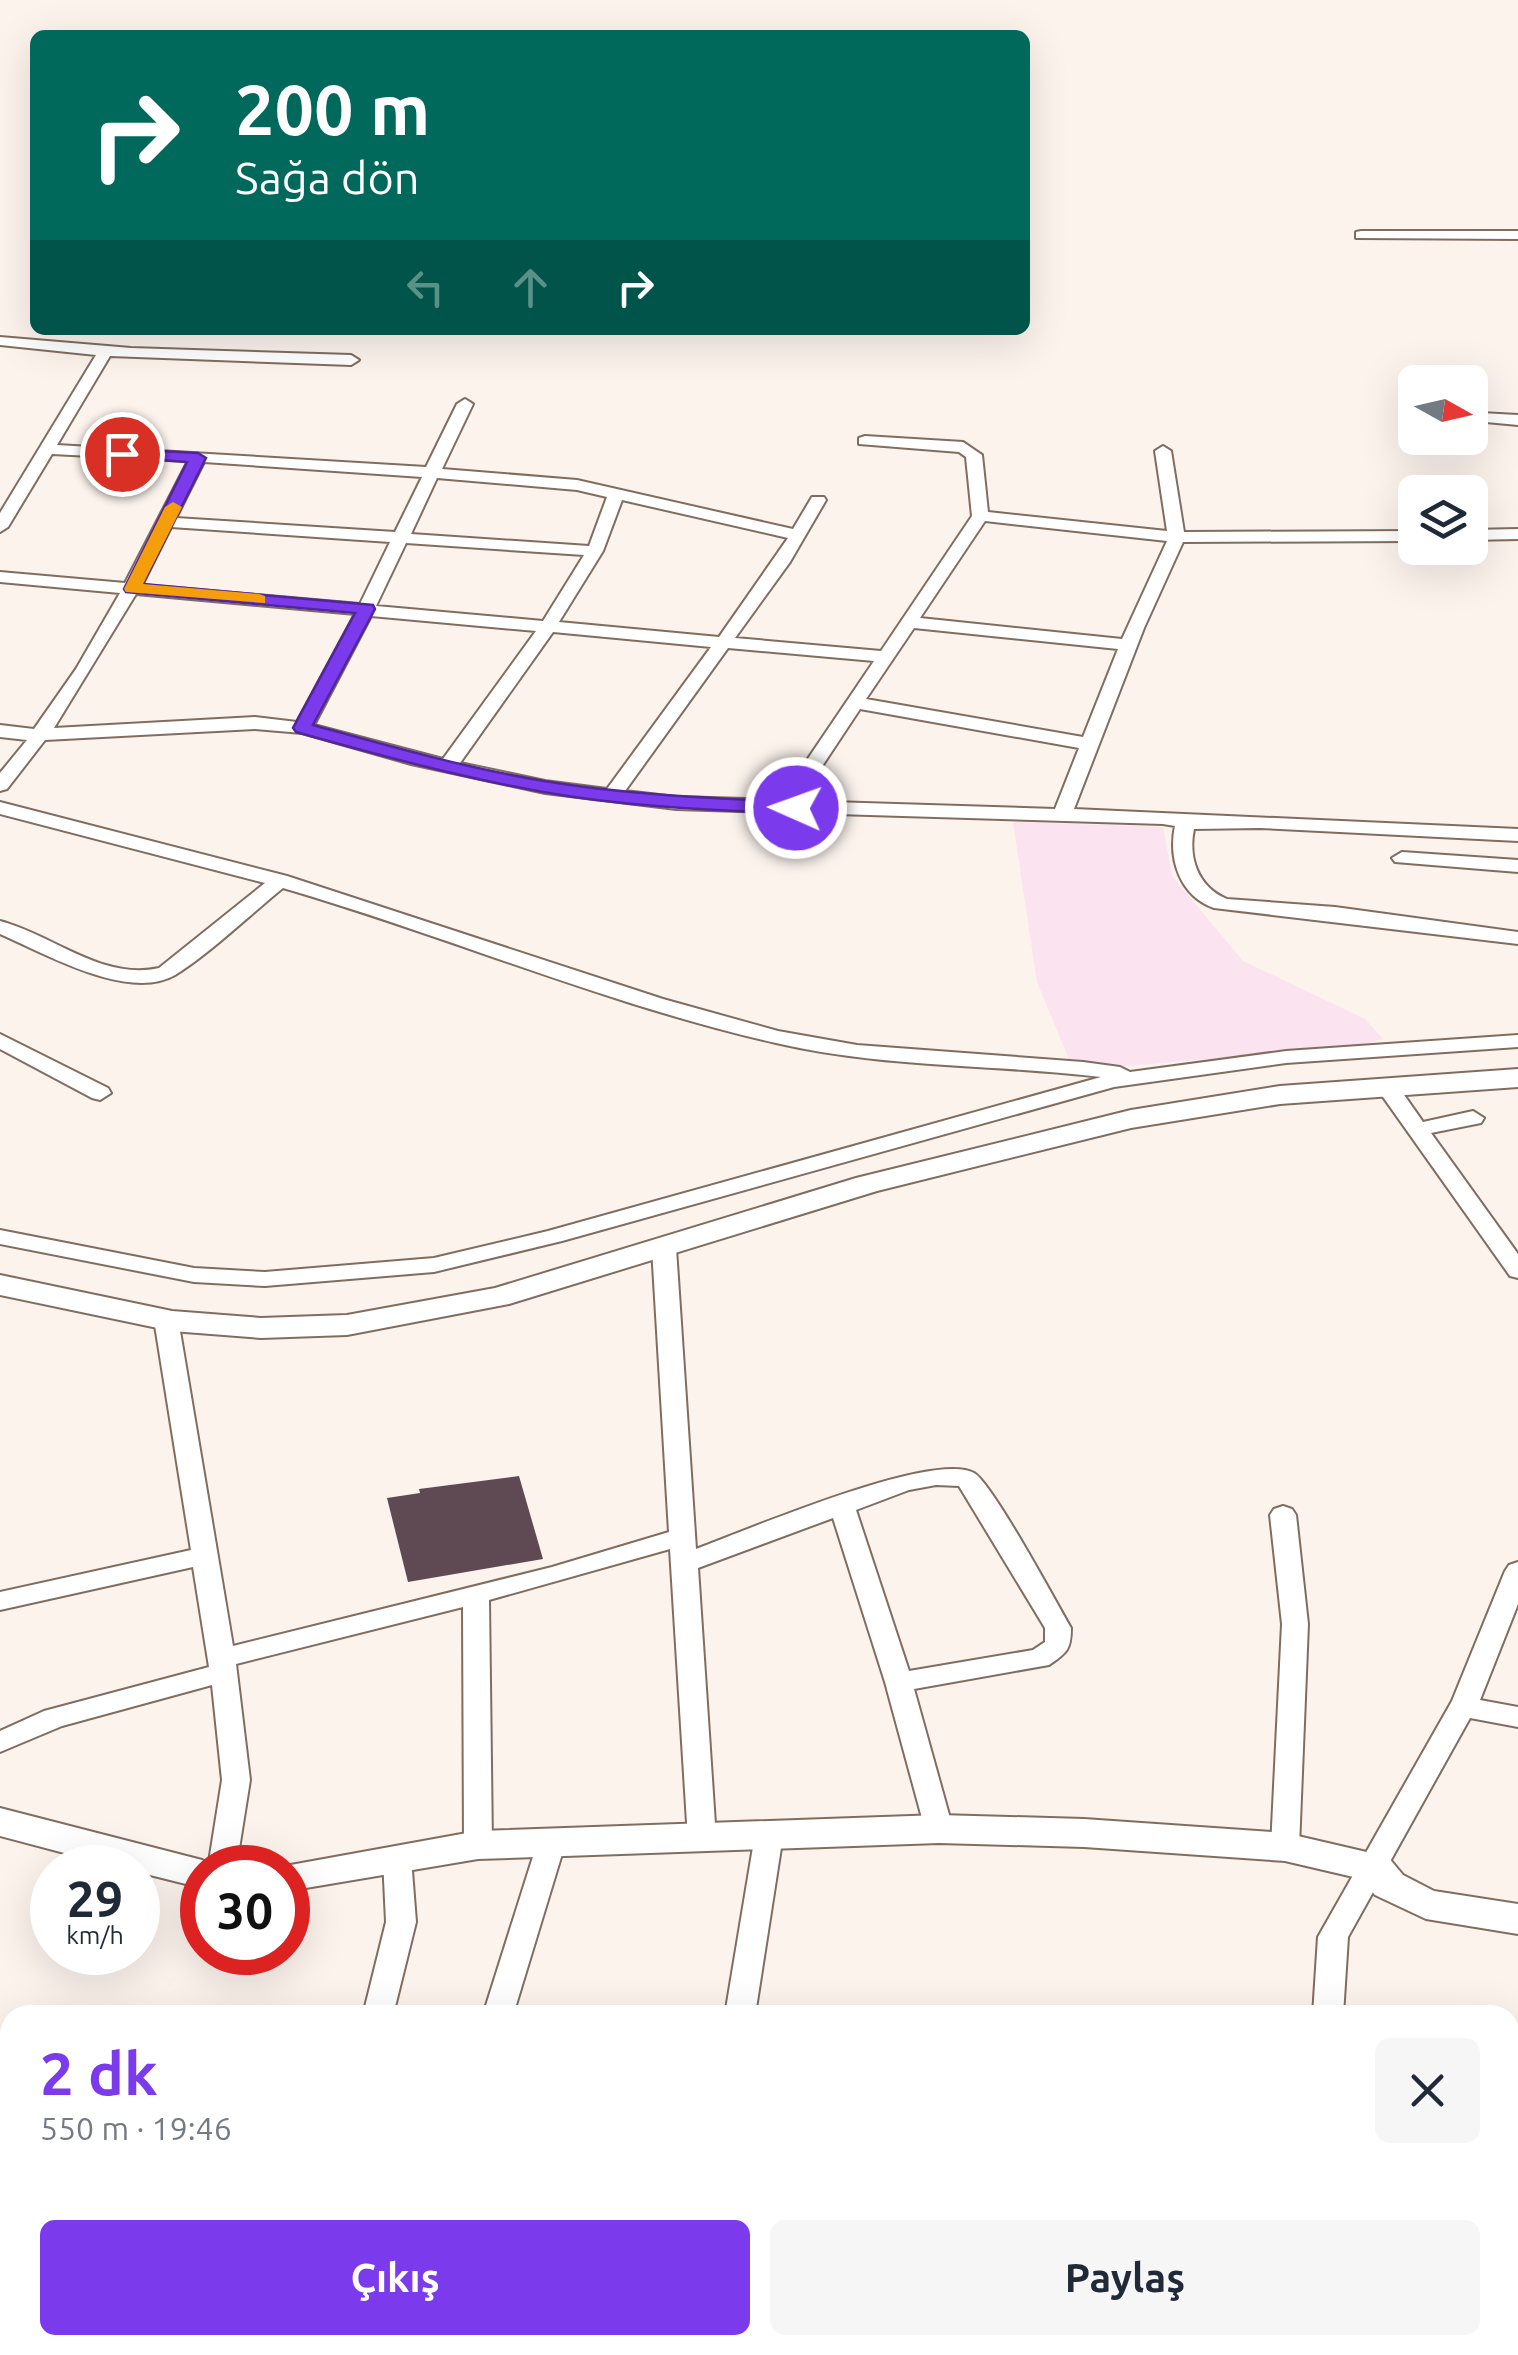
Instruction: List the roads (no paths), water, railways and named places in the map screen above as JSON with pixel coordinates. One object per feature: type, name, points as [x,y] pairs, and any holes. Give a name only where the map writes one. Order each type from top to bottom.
[{"type":"main road","points":[[0,1285],[90,1309],[224,1326],[344,1326],[535,1289],[935,1166],[1137,1118],[1246,1099],[1518,1078]]},
{"type":"main road","points":[[0,1822],[180,1868]]},
{"type":"main road","points":[[310,1873],[478,1844],[939,1829],[1084,1833],[1285,1848],[1374,1866],[1389,1885],[1426,1904],[1518,1919]]},
{"type":"street","points":[[1362,235],[1518,235]]},
{"type":"street","points":[[0,341],[105,352],[352,360]]},
{"type":"street","points":[[0,528],[105,352]]},
{"type":"street","points":[[302,728],[366,609],[429,472],[466,404]]},
{"type":"street","points":[[1488,418],[1518,420]]},
{"type":"street","points":[[785,807],[980,516],[974,456],[963,447],[865,441]]},
{"type":"street","points":[[47,449],[577,485],[797,535]]},
{"type":"street","points":[[1063,814],[1129,645],[1177,538],[1163,451]]},
{"type":"street","points":[[0,785],[62,710],[132,589],[198,458]]},
{"type":"street","points":[[448,766],[549,625],[595,551],[616,493]]},
{"type":"street","points":[[612,795],[724,641],[818,500]]},
{"type":"street","points":[[980,516],[1177,538],[1398,536]]},
{"type":"street","points":[[166,522],[595,551]]},
{"type":"street","points":[[1488,535],[1518,534]]},
{"type":"street","points":[[0,577],[886,657]]},
{"type":"street","points":[[909,622],[1129,645]]},
{"type":"street","points":[[855,703],[1090,744]]},
{"type":"street","points":[[0,731],[42,734],[256,723],[302,728],[544,787],[676,803],[1063,814],[1518,836]]},
{"type":"street","points":[[0,808],[280,880],[700,1018],[819,1046],[903,1058],[1032,1063],[1142,1076]]},
{"type":"street","points":[[1189,822],[1183,828],[1184,864],[1188,876],[1209,899],[1239,906],[1324,911],[1518,938]]},
{"type":"street","points":[[1402,858],[1518,866]]},
{"type":"street","points":[[0,927],[123,976],[148,980],[166,972],[280,880]]},
{"type":"street","points":[[0,1040],[100,1094]]},
{"type":"street","points":[[0,1236],[194,1275],[265,1279],[434,1265],[554,1236],[990,1112],[1142,1076],[1286,1057],[1518,1041]]},
{"type":"street","points":[[1387,1088],[1518,1271]]},
{"type":"street","points":[[1416,1130],[1473,1118]]},
{"type":"street","points":[[664,1248],[702,1839]]},
{"type":"street","points":[[166,1319],[236,1780],[226,1845]]},
{"type":"street","points":[[0,1742],[54,1718],[221,1666],[476,1594],[683,1550],[842,1506],[888,1488],[951,1475],[967,1479],[992,1512],[1058,1628],[1058,1646],[1040,1658],[899,1682]]},
{"type":"street","points":[[842,1506],[899,1682],[939,1829]]},
{"type":"street","points":[[1284,1515],[1294,1624],[1285,1848]]},
{"type":"street","points":[[0,1601],[203,1556]]},
{"type":"street","points":[[1329,2005],[1332,1937],[1463,1707],[1518,1571]]},
{"type":"street","points":[[476,1594],[478,1844]]},
{"type":"street","points":[[1463,1707],[1518,1717]]},
{"type":"street","points":[[742,2005],[769,1835]]},
{"type":"street","points":[[501,2005],[551,1844]]},
{"type":"street","points":[[380,2005],[401,1922],[397,1858]]}]
